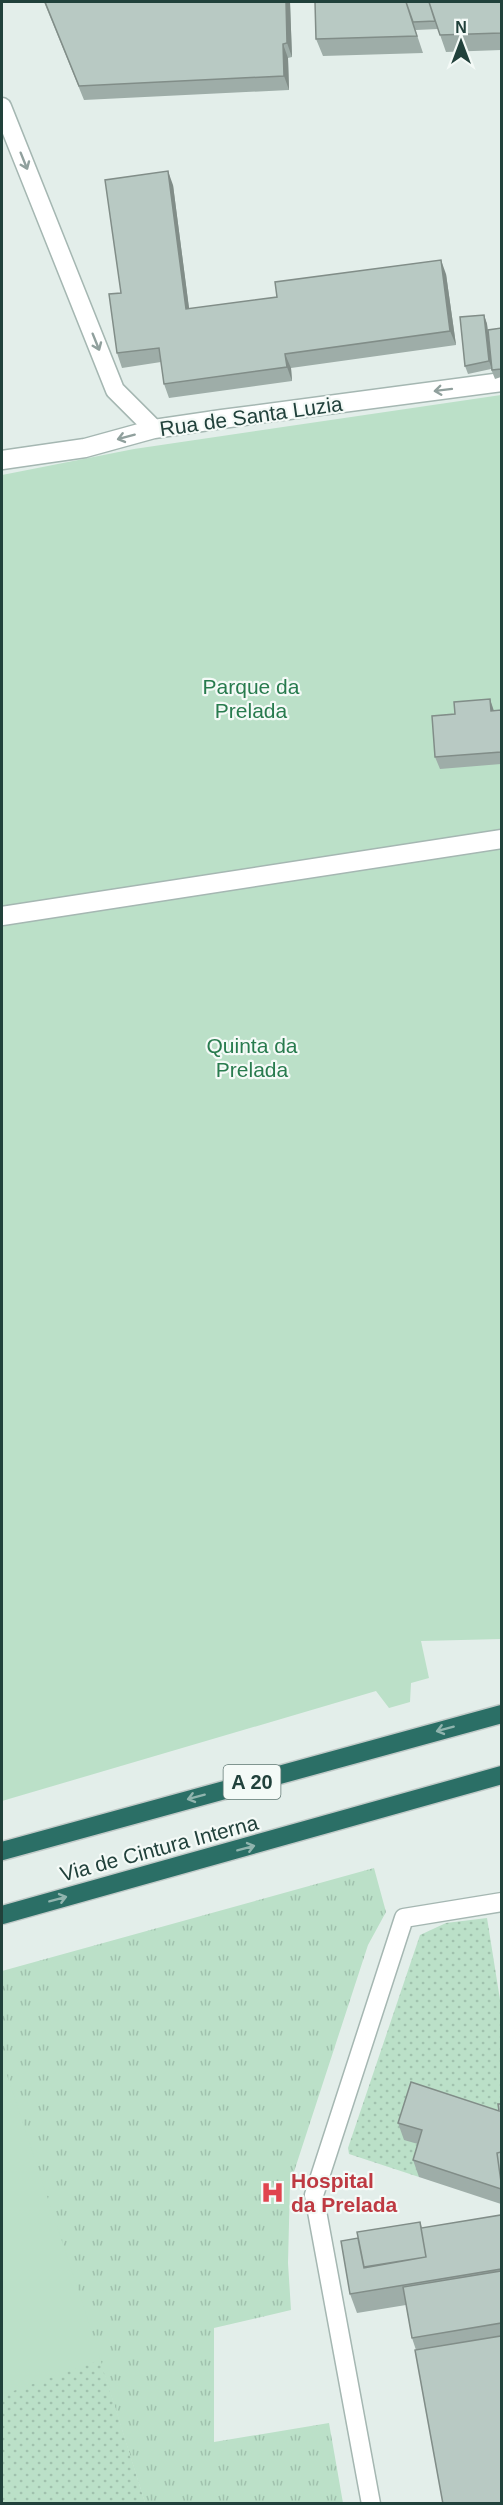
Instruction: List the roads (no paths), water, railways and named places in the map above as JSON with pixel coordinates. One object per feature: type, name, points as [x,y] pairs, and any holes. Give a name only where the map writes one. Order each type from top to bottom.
[{"type":"highway","name":"Via de Cintura Interna","points":[[2,1851],[501,1714]]},
{"type":"highway","name":"Via de Cintura Interna","points":[[2,1915],[501,1775]]},
{"type":"street","points":[[2,107],[115,390],[154,429]]},
{"type":"street","name":"Rua de Santa Luzia","points":[[2,460],[85,448],[154,429],[501,382]]},
{"type":"street","points":[[2,916],[501,839]]},
{"type":"street","points":[[371,2504],[314,2195],[404,1918],[501,1902]]},
{"type":"place","name":"Hospital da Prelada","points":[[273,2192]]},
{"type":"park label","name":"Parque da Prelada","points":[[251,698]]},
{"type":"park label","name":"Quinta da Prelada","points":[[252,1057]]}]
